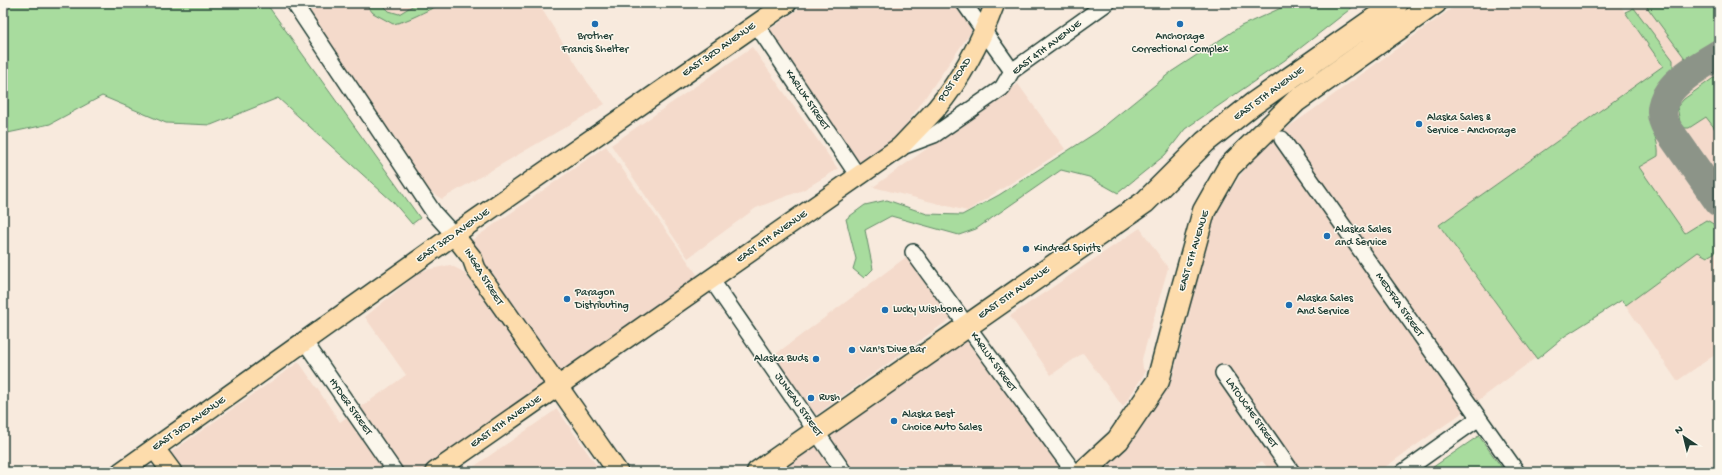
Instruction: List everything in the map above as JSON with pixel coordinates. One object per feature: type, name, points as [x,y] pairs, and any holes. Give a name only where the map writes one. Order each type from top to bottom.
[{"type":"highway","name":"EAST 5TH AVENUE","points":[[758,472],[1145,202],[1205,142],[1253,104],[1397,3]]},
{"type":"highway","name":"EAST 6TH AVENUE","points":[[1083,472],[1118,440],[1158,381],[1204,212],[1229,167],[1296,101],[1433,5]]},
{"type":"main road","name":"EAST 3RD AVENUE","points":[[121,472],[454,235],[787,3]]},
{"type":"main road","name":"POST ROAD","points":[[900,147],[936,108],[968,63],[984,31],[995,3]]},
{"type":"main road","points":[[984,31],[999,3]]},
{"type":"main road","name":"EAST 4TH AVENUE","points":[[435,472],[900,147]]},
{"type":"main road","name":"INGRA STREET","points":[[454,235],[472,258],[476,269],[618,472]]},
{"type":"main road","points":[[417,262],[431,261],[447,251],[454,251],[459,253],[476,269]]},
{"type":"main road","points":[[155,449],[172,472]]},
{"type":"street","name":"INGRA STREET","points":[[294,3],[434,213],[454,235]]},
{"type":"street","points":[[964,3],[1012,71]]},
{"type":"street","name":"EAST 4TH AVENUE","points":[[900,147],[934,135],[1002,88],[1012,71],[1107,3]]},
{"type":"street","name":"KARLUK STREET","points":[[756,24],[858,176]]},
{"type":"street","name":"MEDFRA STREET","points":[[1282,139],[1517,472]]},
{"type":"street","name":"KARLUK STREET","points":[[913,252],[1074,472]]},
{"type":"street","name":"JUNEAU STREET","points":[[711,279],[844,472]]},
{"type":"street","name":"HYDER STREET","points":[[305,342],[395,472]]},
{"type":"street","name":"LATOUCHE STREET","points":[[1224,373],[1292,472]]},
{"type":"street","points":[[1403,472],[1479,418]]},
{"type":"shaded area","points":[[303,3],[538,3],[588,83],[605,104],[442,199],[429,191]]},
{"type":"shaded area","points":[[807,3],[955,3],[973,29],[894,142],[860,166],[768,31]]},
{"type":"shaded area","name":"Alaska Sales and Service","points":[[1459,3],[1619,3],[1625,12],[1638,3],[1719,3],[1719,352],[1677,381],[1622,300],[1565,336],[1459,415],[1378,472],[1271,472],[1262,461],[1246,472],[1103,472],[1138,431],[1173,375],[1190,312],[1190,298],[1210,228],[1220,207],[1244,170],[1275,136]]},
{"type":"shaded area","points":[[752,47],[838,169],[803,190],[756,208],[688,258],[611,145]]},
{"type":"shaded area","points":[[1018,84],[1065,149],[967,211],[873,187]]},
{"type":"shaded area","points":[[606,146],[699,277],[559,376],[468,243]]},
{"type":"shaded area","points":[[1140,228],[1168,268],[1142,359],[1143,369],[1146,371],[1123,407],[1083,353],[1051,375],[1010,316]]},
{"type":"shaded area","points":[[913,252],[957,314],[816,415],[773,356]]},
{"type":"shaded area","points":[[450,265],[464,272],[546,384],[420,472],[180,472],[167,455],[299,362],[340,422],[406,375],[365,317],[421,271]]},
{"type":"shaded area","points":[[965,339],[1068,472],[852,472],[828,437]]},
{"type":"shaded area","points":[[557,409],[601,472],[466,472]]},
{"type":"shaded area","points":[[817,442],[837,472],[775,472]]},
{"type":"green space","points":[[3,3],[266,3],[420,218],[412,224],[393,202],[278,98],[211,125],[166,123],[102,96],[50,124],[3,134]]},
{"type":"green space","points":[[365,3],[381,3],[389,11],[399,14],[417,3],[458,3],[454,5],[440,5],[399,23],[393,24],[373,13]]},
{"type":"green space","points":[[1292,3],[1358,3],[1285,60],[1185,129],[1165,155],[1118,193],[1089,177],[1061,170],[976,229],[959,235],[891,216],[865,230],[873,269],[864,278],[853,269],[856,259],[846,219],[865,205],[887,200],[927,214],[962,215],[999,195],[1097,132],[1171,72],[1241,26]]},
{"type":"green space","points":[[1644,3],[1719,3],[1719,38],[1687,61]]},
{"type":"green space","points":[[1634,8],[1673,60],[1673,72],[1656,89],[1650,102],[1649,117],[1657,145],[1658,156],[1639,167],[1685,233],[1706,220],[1715,225],[1718,231],[1719,250],[1707,257],[1698,252],[1626,305],[1622,300],[1565,336],[1537,359],[1439,225],[1663,66],[1625,12]]},
{"type":"green space","points":[[1719,74],[1719,134],[1706,117],[1689,128],[1685,128],[1680,122],[1677,107],[1684,99]]},
{"type":"green space","points":[[1479,436],[1505,472],[1426,472],[1477,437]]},
{"type":"taxiway","points":[[1719,54],[1698,67],[1676,84],[1668,93],[1663,104],[1662,115],[1667,128],[1719,202]]},
{"type":"place","name":"Brother Francis Shelter","points":[[595,24]]},
{"type":"place","name":"Anchorage Correctional Complex","points":[[1180,24]]},
{"type":"place","name":"Alaska Sales & Service - Anchorage","points":[[1419,124]]},
{"type":"place","name":"Alaska Sales and Service","points":[[1327,236]]},
{"type":"place","name":"Kindred Spirits","points":[[1026,249]]},
{"type":"place","name":"Paragon Distributing","points":[[567,299]]},
{"type":"place","name":"Alaska Sales And Service","points":[[1289,305]]},
{"type":"place","name":"Lucky Wishbone","points":[[885,310]]},
{"type":"place","name":"Van's Dive Bar","points":[[852,350]]},
{"type":"place","name":"Alaska Buds","points":[[816,359]]},
{"type":"place","name":"Rush","points":[[811,398]]},
{"type":"place","name":"Alaska Best Choice Auto Sales","points":[[894,421]]}]
